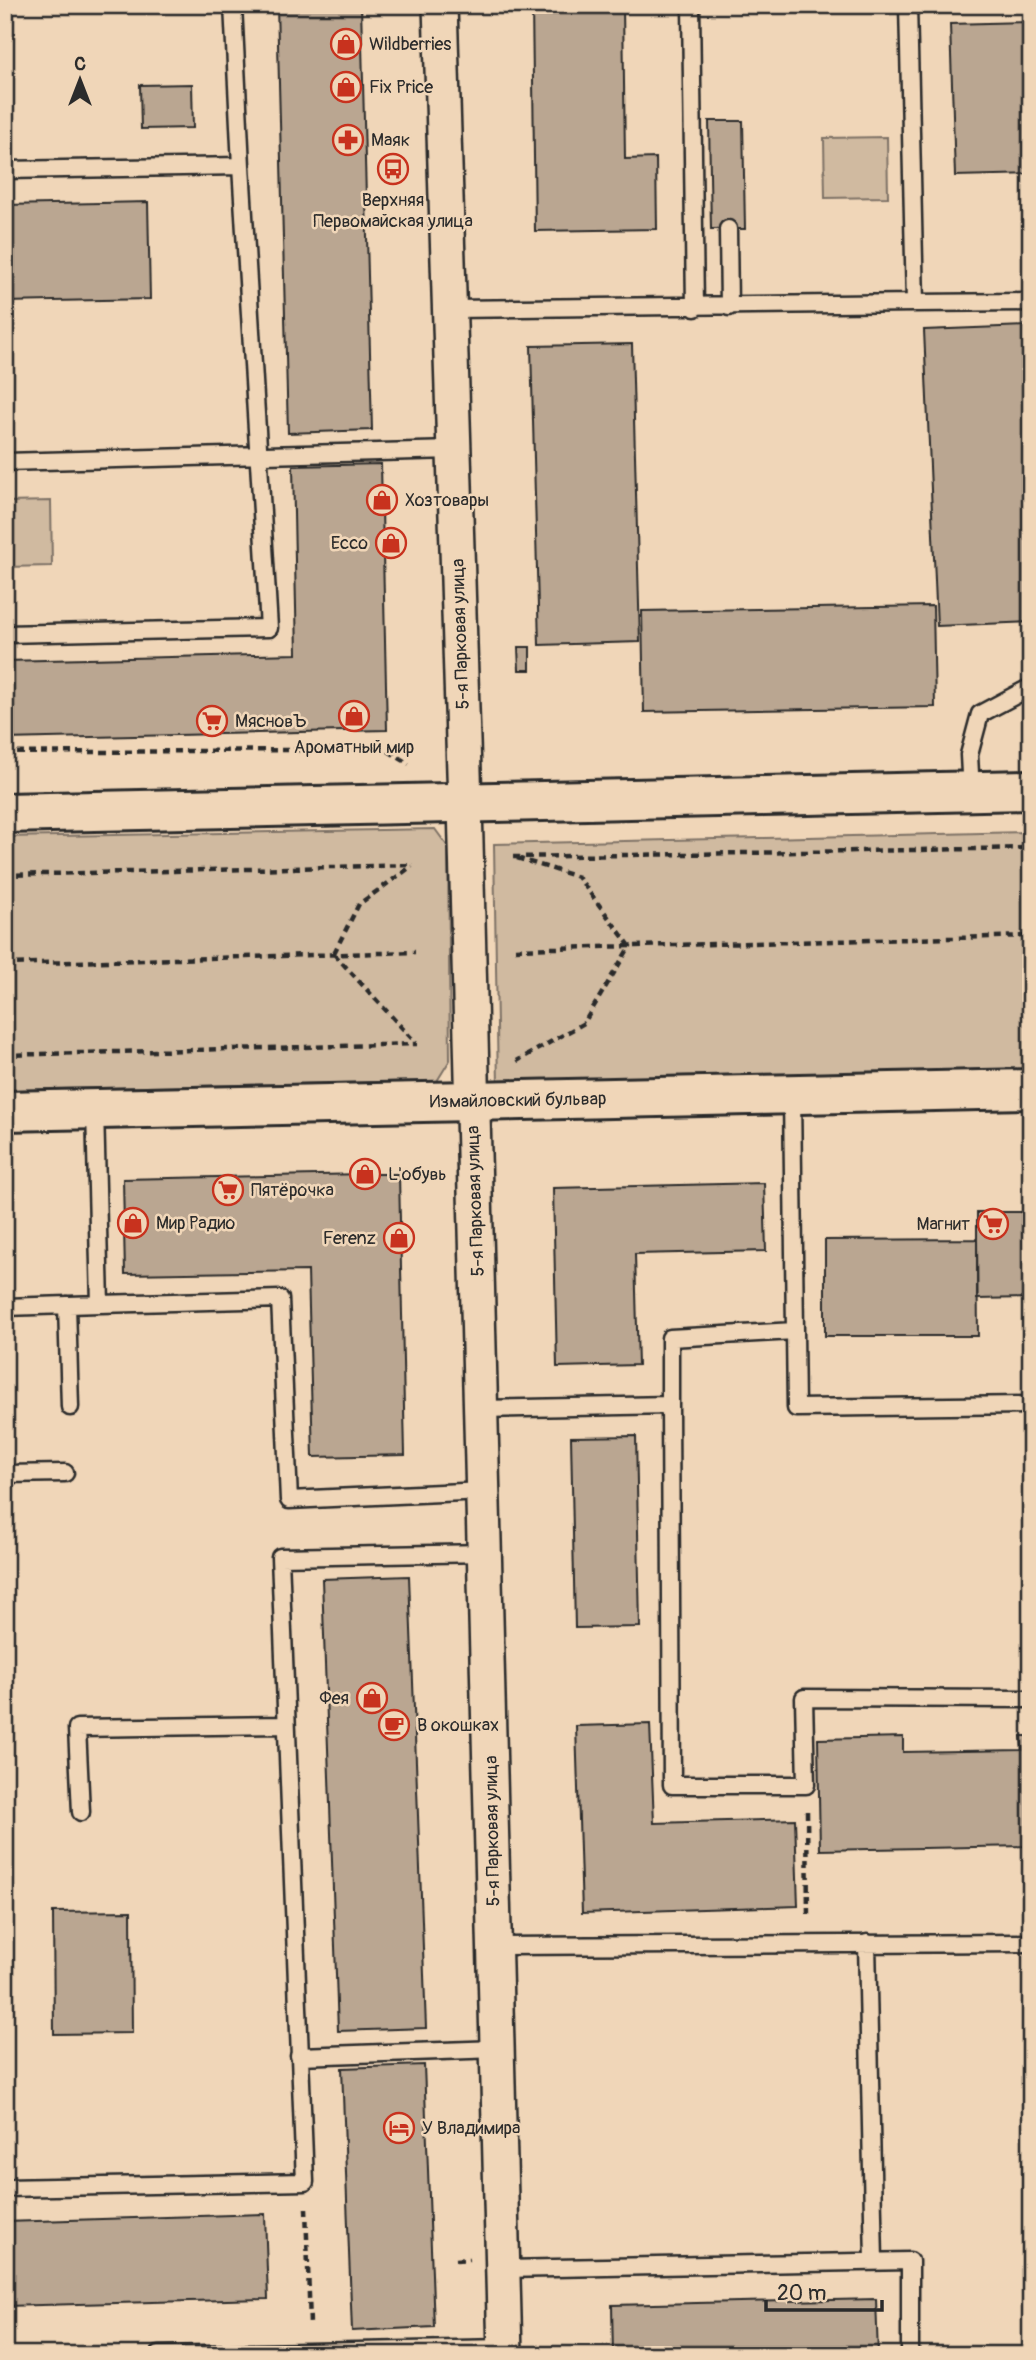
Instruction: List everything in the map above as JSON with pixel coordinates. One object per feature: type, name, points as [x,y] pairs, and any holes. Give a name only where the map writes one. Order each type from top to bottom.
[{"type":"street","name":"5-я Парковая улица","points":[[440,5],[465,804],[505,2351]]},
{"type":"street","points":[[5,813],[1031,790]]},
{"type":"street","name":"Измайловский бульвар","points":[[5,1111],[1031,1089]]},
{"type":"lane","points":[[5,634],[268,628],[233,5]]},
{"type":"lane","points":[[691,5],[695,308]]},
{"type":"lane","points":[[908,5],[915,303]]},
{"type":"lane","points":[[5,170],[241,166]]},
{"type":"lane","points":[[728,229],[730,307]]},
{"type":"lane","points":[[451,309],[1031,302]]},
{"type":"lane","points":[[5,462],[454,450]]},
{"type":"lane","points":[[971,792],[969,755],[980,715],[1031,687]]},
{"type":"lane","points":[[792,1096],[796,1408],[1031,1405]]},
{"type":"lane","points":[[95,1110],[100,1304]]},
{"type":"lane","points":[[5,1307],[280,1299],[289,1500],[484,1491]]},
{"type":"lane","points":[[67,1305],[70,1407]]},
{"type":"lane","points":[[795,1331],[670,1338],[672,1785],[806,1785],[804,1698],[1031,1699]]},
{"type":"lane","points":[[481,1409],[670,1405]]},
{"type":"lane","points":[[5,1474],[65,1473]]},
{"type":"lane","points":[[5,2188],[304,2182],[280,1557],[485,1553]]},
{"type":"lane","points":[[81,1812],[77,1728],[286,1725]]},
{"type":"lane","points":[[867,1943],[874,2261]]},
{"type":"lane","points":[[495,1946],[1031,1943]]},
{"type":"lane","points":[[299,2056],[498,2049]]},
{"type":"lane","points":[[503,2269],[910,2261],[910,2355]]},
{"type":"lane","points":[[159,2355],[505,2351]]},
{"type":"path","points":[[5,753],[385,749],[410,765]]},
{"type":"path","points":[[631,946],[578,877],[513,857],[1031,848]]},
{"type":"path","points":[[5,875],[413,865],[359,904],[334,954]]},
{"type":"path","points":[[515,949],[1031,936]]},
{"type":"path","points":[[517,1061],[584,1023],[631,946]]},
{"type":"path","points":[[5,964],[415,952]]},
{"type":"path","points":[[5,1055],[416,1044],[334,954]]},
{"type":"path","points":[[806,1785],[809,1943]]},
{"type":"path","points":[[304,2182],[311,2352]]},
{"type":"shaded area","points":[[887,137],[888,197],[825,198],[824,138]]},
{"type":"shaded area","points":[[51,501],[52,566],[5,567],[5,502]]},
{"type":"shaded area","points":[[435,829],[448,847],[450,1060],[437,1081],[5,1090],[5,837]]},
{"type":"shaded area","points":[[1031,832],[1031,1072],[498,1087],[494,844]]},
{"type":"building","points":[[277,5],[361,5],[372,430],[288,433]]},
{"type":"building","points":[[532,5],[623,5],[625,159],[656,158],[657,229],[535,231]]},
{"type":"building","points":[[1031,22],[1031,174],[955,176],[950,24]]},
{"type":"building","points":[[192,84],[193,128],[141,129],[140,85]]},
{"type":"building","points":[[709,121],[743,121],[745,229],[711,229]]},
{"type":"building","points":[[148,202],[150,299],[5,302],[5,205]]},
{"type":"building","points":[[1028,326],[1031,622],[937,626],[924,330]]},
{"type":"building","points":[[632,344],[640,642],[539,645],[531,346]]},
{"type":"building","points":[[381,464],[387,730],[5,739],[5,661],[297,654],[293,466]]},
{"type":"building","points":[[933,606],[935,707],[644,712],[642,611]]},
{"type":"building","points":[[518,647],[530,647],[530,670],[519,670]]},
{"type":"building","points":[[399,1174],[405,1455],[313,1457],[308,1271],[125,1274],[123,1179]]},
{"type":"building","points":[[764,1183],[766,1251],[635,1254],[638,1365],[557,1367],[553,1188]]},
{"type":"building","points":[[977,1212],[1031,1212],[1031,1298],[977,1299]]},
{"type":"building","points":[[977,1239],[978,1336],[825,1336],[825,1240]]},
{"type":"building","points":[[636,1436],[640,1627],[575,1628],[571,1437]]},
{"type":"building","points":[[409,1576],[426,2028],[338,2031],[322,1579]]},
{"type":"building","points":[[650,1724],[654,1823],[795,1819],[798,1906],[582,1913],[576,1726]]},
{"type":"building","points":[[1021,1736],[1031,1736],[1031,1846],[820,1850],[818,1739],[903,1737],[903,1752],[1022,1750]]},
{"type":"building","points":[[131,1911],[132,2033],[54,2034],[53,1912]]},
{"type":"building","points":[[424,2065],[434,2327],[352,2331],[342,2068]]},
{"type":"building","points":[[265,2214],[268,2299],[5,2306],[5,2222]]},
{"type":"building","points":[[876,2299],[878,2355],[613,2355],[612,2305]]},
{"type":"place","name":"Wildberries","points":[[346,44]]},
{"type":"place","name":"Fix Price","points":[[346,87]]},
{"type":"place","name":"Маяк","points":[[348,140]]},
{"type":"place","name":"Верхняя Первомайская улица","points":[[393,169]]},
{"type":"place","name":"Хозтовары","points":[[382,500]]},
{"type":"place","name":"Ecco","points":[[391,543]]},
{"type":"place","name":"Ароматный мир","points":[[354,716]]},
{"type":"place","name":"МясновЪ","points":[[212,721]]},
{"type":"place","name":"L'обувь","points":[[365,1174]]},
{"type":"place","name":"Пятёрочка","points":[[228,1190]]},
{"type":"place","name":"Мир Радио","points":[[133,1223]]},
{"type":"place","name":"Магнит","points":[[993,1224]]},
{"type":"place","name":"Ferenz","points":[[399,1238]]},
{"type":"place","name":"Фея","points":[[372,1698]]},
{"type":"place","name":"В окошках","points":[[394,1725]]},
{"type":"place","name":"У Владимира","points":[[399,2128]]}]
